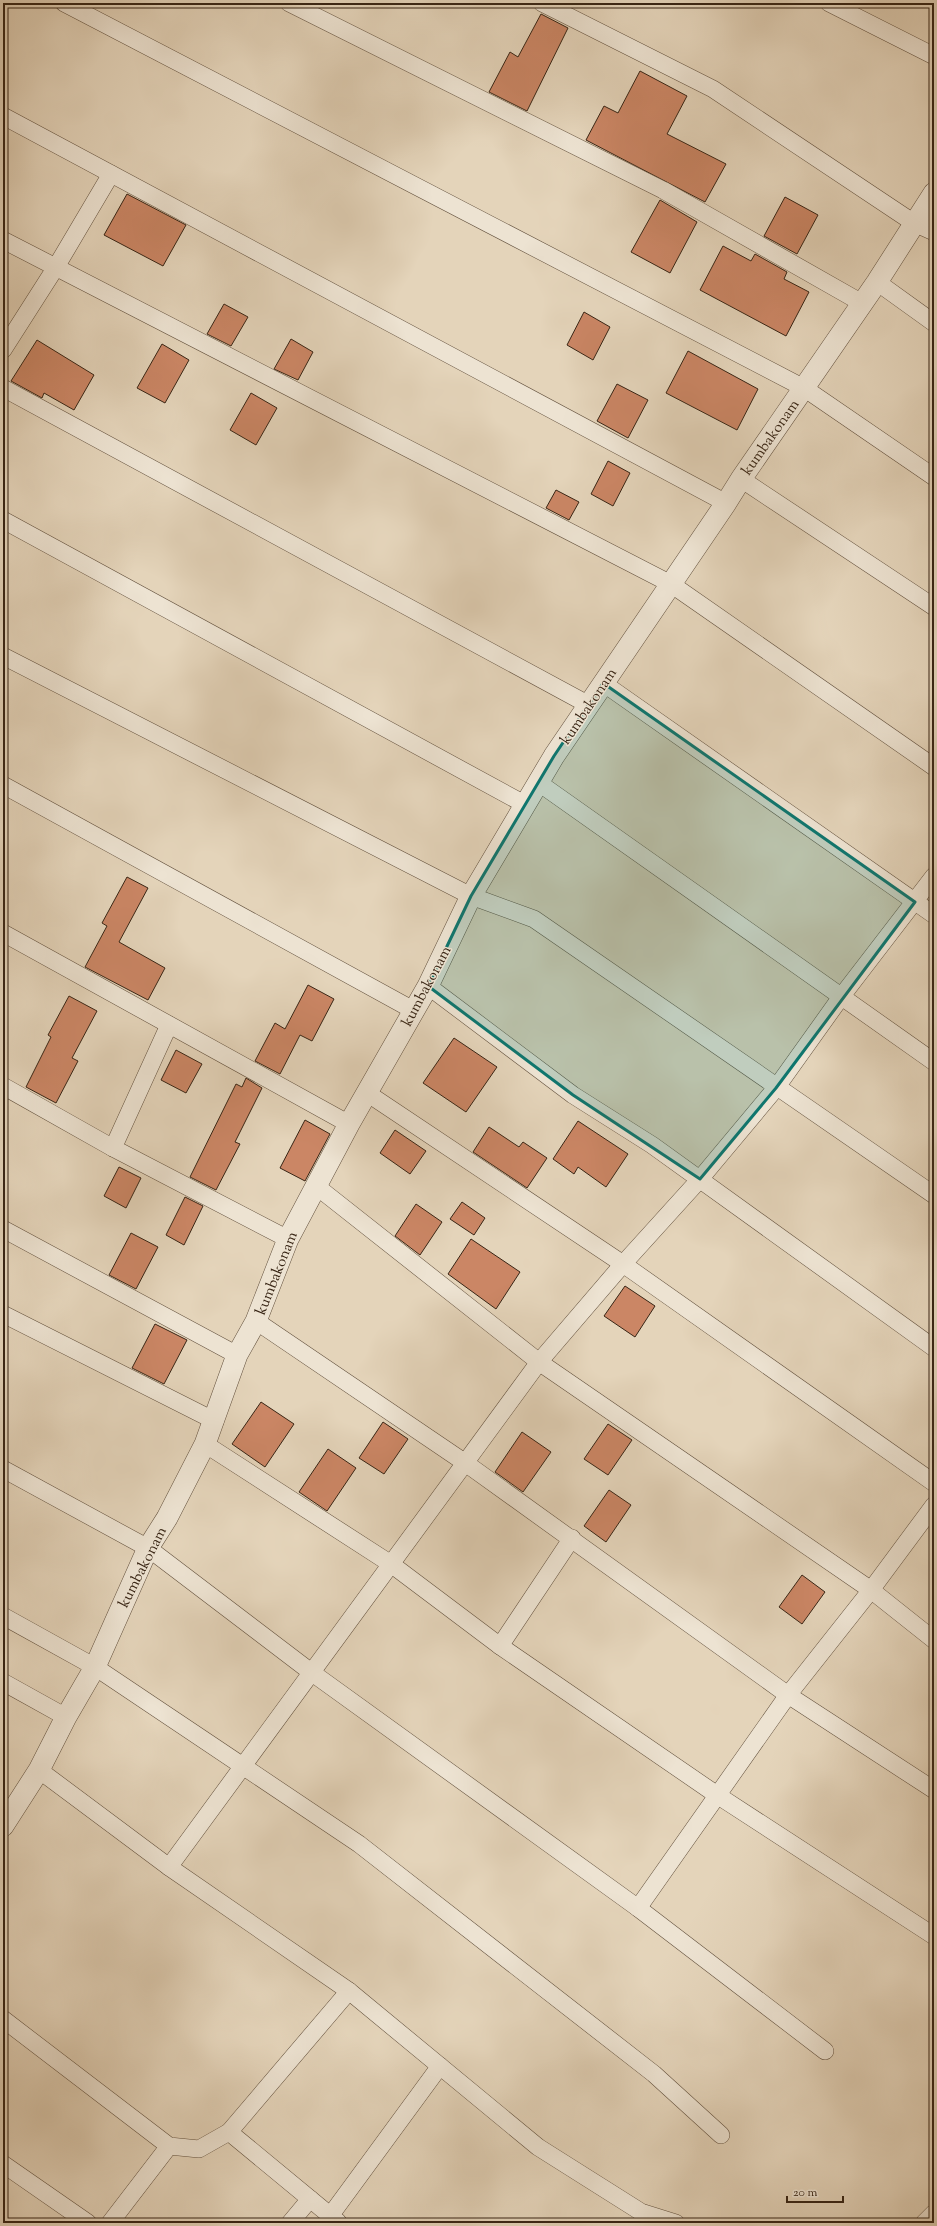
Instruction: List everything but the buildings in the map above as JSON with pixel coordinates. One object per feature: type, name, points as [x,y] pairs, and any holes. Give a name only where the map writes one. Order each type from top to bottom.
[{"type":"street","points":[[64,3],[804,388],[934,477]]},
{"type":"street","points":[[290,3],[663,190],[862,303]]},
{"type":"street","points":[[542,3],[713,89],[914,223],[934,232]]},
{"type":"street","points":[[829,3],[934,56]]},
{"type":"street","points":[[3,116],[726,503]]},
{"type":"street","points":[[3,350],[56,268],[111,174]]},
{"type":"street","name":"kumbakonam","points":[[3,1824],[39,1770],[66,1717],[95,1667],[148,1548],[167,1518],[205,1444],[215,1421],[237,1355],[256,1321],[288,1238],[349,1124],[428,986],[471,896],[539,784],[554,756],[741,479],[877,282],[934,193]]},
{"type":"street","points":[[3,240],[671,584],[934,767]]},
{"type":"street","points":[[877,282],[934,323]]},
{"type":"street","points":[[3,388],[589,705]]},
{"type":"street","points":[[741,479],[934,607]]},
{"type":"street","points":[[3,520],[526,805]]},
{"type":"street","points":[[3,656],[471,896],[534,919],[776,1088],[934,1195]]},
{"type":"street","points":[[604,684],[934,915]]},
{"type":"street","points":[[539,784],[934,1062]]},
{"type":"street","points":[[3,785],[414,1010]]},
{"type":"street","points":[[169,1867],[464,1462],[539,1362],[623,1264],[700,1179],[776,1088],[841,997],[934,876]]},
{"type":"street","points":[[3,933],[349,1124]]},
{"type":"street","points":[[428,986],[573,1095],[652,1145],[934,1348]]},
{"type":"street","points":[[113,1148],[169,1025]]},
{"type":"street","points":[[3,1086],[113,1148],[288,1238]]},
{"type":"street","points":[[367,1093],[623,1264],[934,1483]]},
{"type":"street","points":[[316,1186],[539,1362],[871,1590],[934,1640]]},
{"type":"street","points":[[3,1229],[237,1355]]},
{"type":"street","points":[[3,1314],[215,1421]]},
{"type":"street","points":[[256,1321],[464,1462],[572,1538],[788,1695],[934,1790]]},
{"type":"street","points":[[205,1444],[391,1564],[500,1646],[717,1795],[934,1936]]},
{"type":"street","points":[[3,1469],[148,1548],[311,1672],[638,1908],[825,2050]]},
{"type":"street","points":[[638,1908],[788,1695],[871,1590],[934,1504]]},
{"type":"street","points":[[500,1646],[572,1538]]},
{"type":"street","points":[[3,1616],[95,1667],[359,1844],[654,2074],[721,2135]]},
{"type":"street","points":[[3,1682],[66,1717]]},
{"type":"street","points":[[39,1770],[169,1867],[349,1991],[538,2146],[641,2212],[676,2223]]},
{"type":"street","points":[[3,2019],[169,2146],[199,2149],[229,2132],[349,1991]]},
{"type":"street","points":[[229,2132],[334,2219],[440,2066]]},
{"type":"street","points":[[110,2223],[169,2146]]},
{"type":"street","points":[[3,2164],[88,2223]]},
{"type":"street","points":[[290,2223],[310,2199]]},
{"type":"street","points":[[924,2223],[934,2213]]},
{"type":"highlighted area","points":[[603,683],[915,902],[776,1088],[700,1179],[573,1095],[428,986],[471,896],[554,756]]}]
